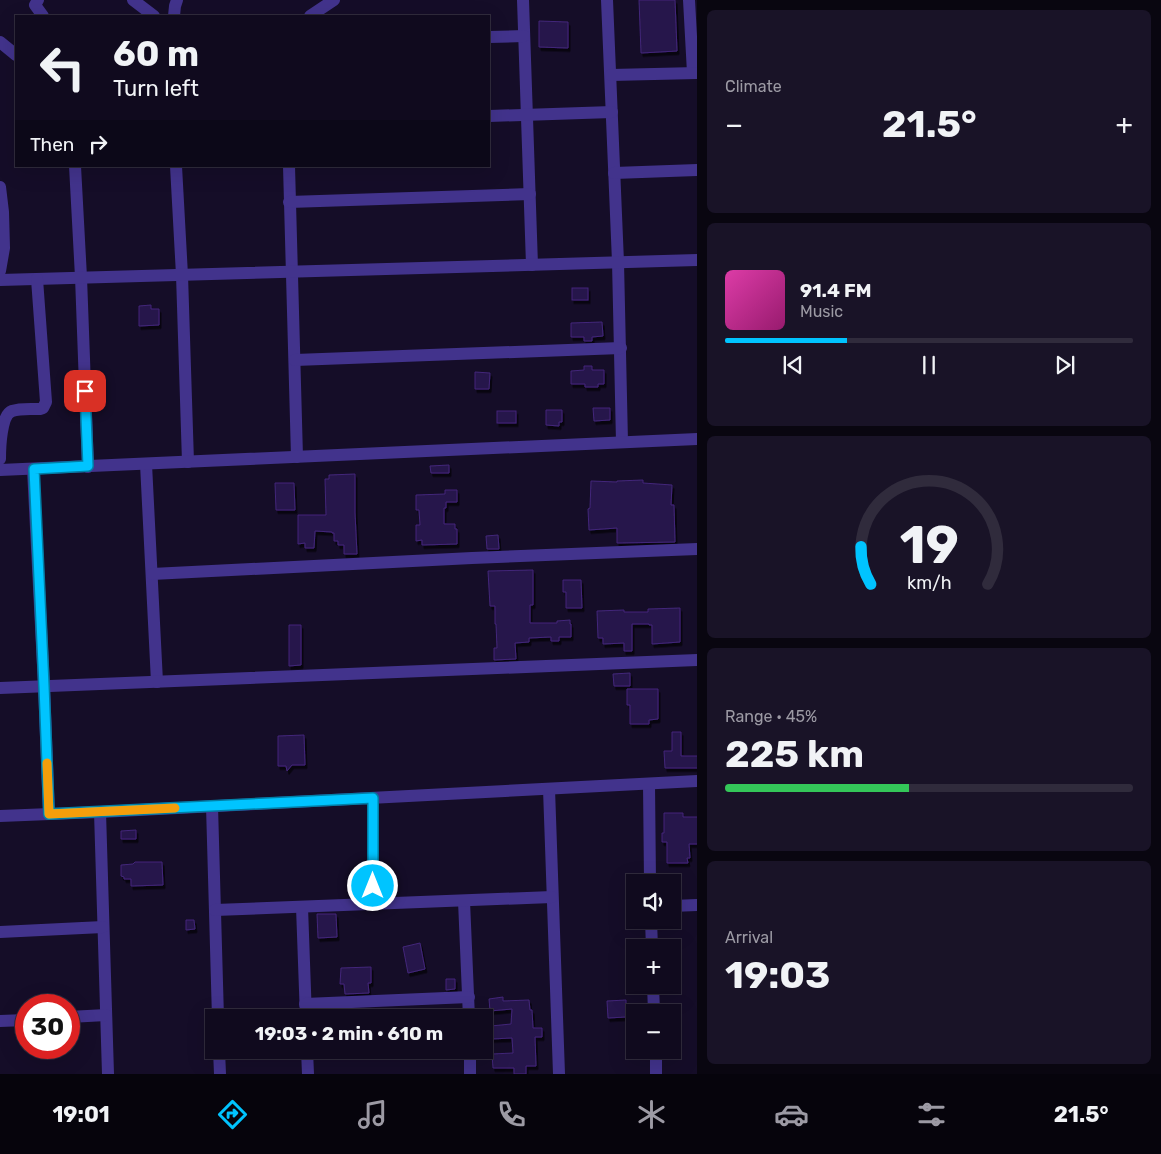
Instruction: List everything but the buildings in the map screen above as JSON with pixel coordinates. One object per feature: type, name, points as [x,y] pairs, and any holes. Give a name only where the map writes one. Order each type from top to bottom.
[{"type":"street","points":[[38,0],[35,6],[42,15]]},
{"type":"street","points":[[133,0],[153,15]]},
{"type":"street","points":[[174,15],[177,0]]},
{"type":"street","points":[[312,15],[334,0]]},
{"type":"street","points":[[523,0],[532,265]]},
{"type":"street","points":[[607,0],[618,262],[622,442]]},
{"type":"street","points":[[610,75],[695,73],[689,0]]},
{"type":"street","points":[[490,37],[524,36]]},
{"type":"street","points":[[0,42],[15,55]]},
{"type":"street","points":[[490,116],[612,112]]},
{"type":"street","points":[[75,167],[88,466]]},
{"type":"street","points":[[176,167],[182,275],[188,462]]},
{"type":"street","points":[[289,167],[297,457]]},
{"type":"street","points":[[614,173],[697,170]]},
{"type":"street","points":[[0,187],[4,248],[0,271]]},
{"type":"street","points":[[289,202],[530,194]]},
{"type":"street","points":[[0,280],[697,260]]},
{"type":"street","points":[[0,459],[0,437],[7,415],[13,410],[43,408],[46,402],[37,278]]},
{"type":"street","points":[[295,360],[620,348]]},
{"type":"street","points":[[0,470],[697,439]]},
{"type":"street","points":[[146,464],[157,682]]},
{"type":"street","points":[[34,469],[49,814]]},
{"type":"street","points":[[152,574],[697,549]]},
{"type":"street","points":[[0,688],[697,660]]},
{"type":"street","points":[[0,816],[697,781]]},
{"type":"street","points":[[649,784],[650,874]]},
{"type":"street","points":[[549,789],[559,1074]]},
{"type":"street","points":[[373,798],[373,904]]},
{"type":"street","points":[[212,806],[218,1009]]},
{"type":"street","points":[[100,812],[108,1074]]},
{"type":"street","points":[[214,910],[552,897]]},
{"type":"street","points":[[464,901],[469,1009]]},
{"type":"street","points":[[681,906],[697,905]]},
{"type":"street","points":[[302,907],[305,1009]]},
{"type":"street","points":[[0,932],[103,927]]},
{"type":"street","points":[[305,1004],[469,998]]},
{"type":"street","points":[[80,1016],[106,1015]]},
{"type":"street","points":[[0,1021],[15,1020]]},
{"type":"street","points":[[219,1059],[220,1074]]},
{"type":"street","points":[[307,1059],[308,1074]]},
{"type":"street","points":[[470,1059],[470,1074]]},
{"type":"street","points":[[656,1059],[656,1074]]},
{"type":"slow traffic","points":[[47,763],[49,814],[175,808]]},
{"type":"route","points":[[85,391],[88,466],[34,469],[49,814],[373,798],[373,886]]}]
